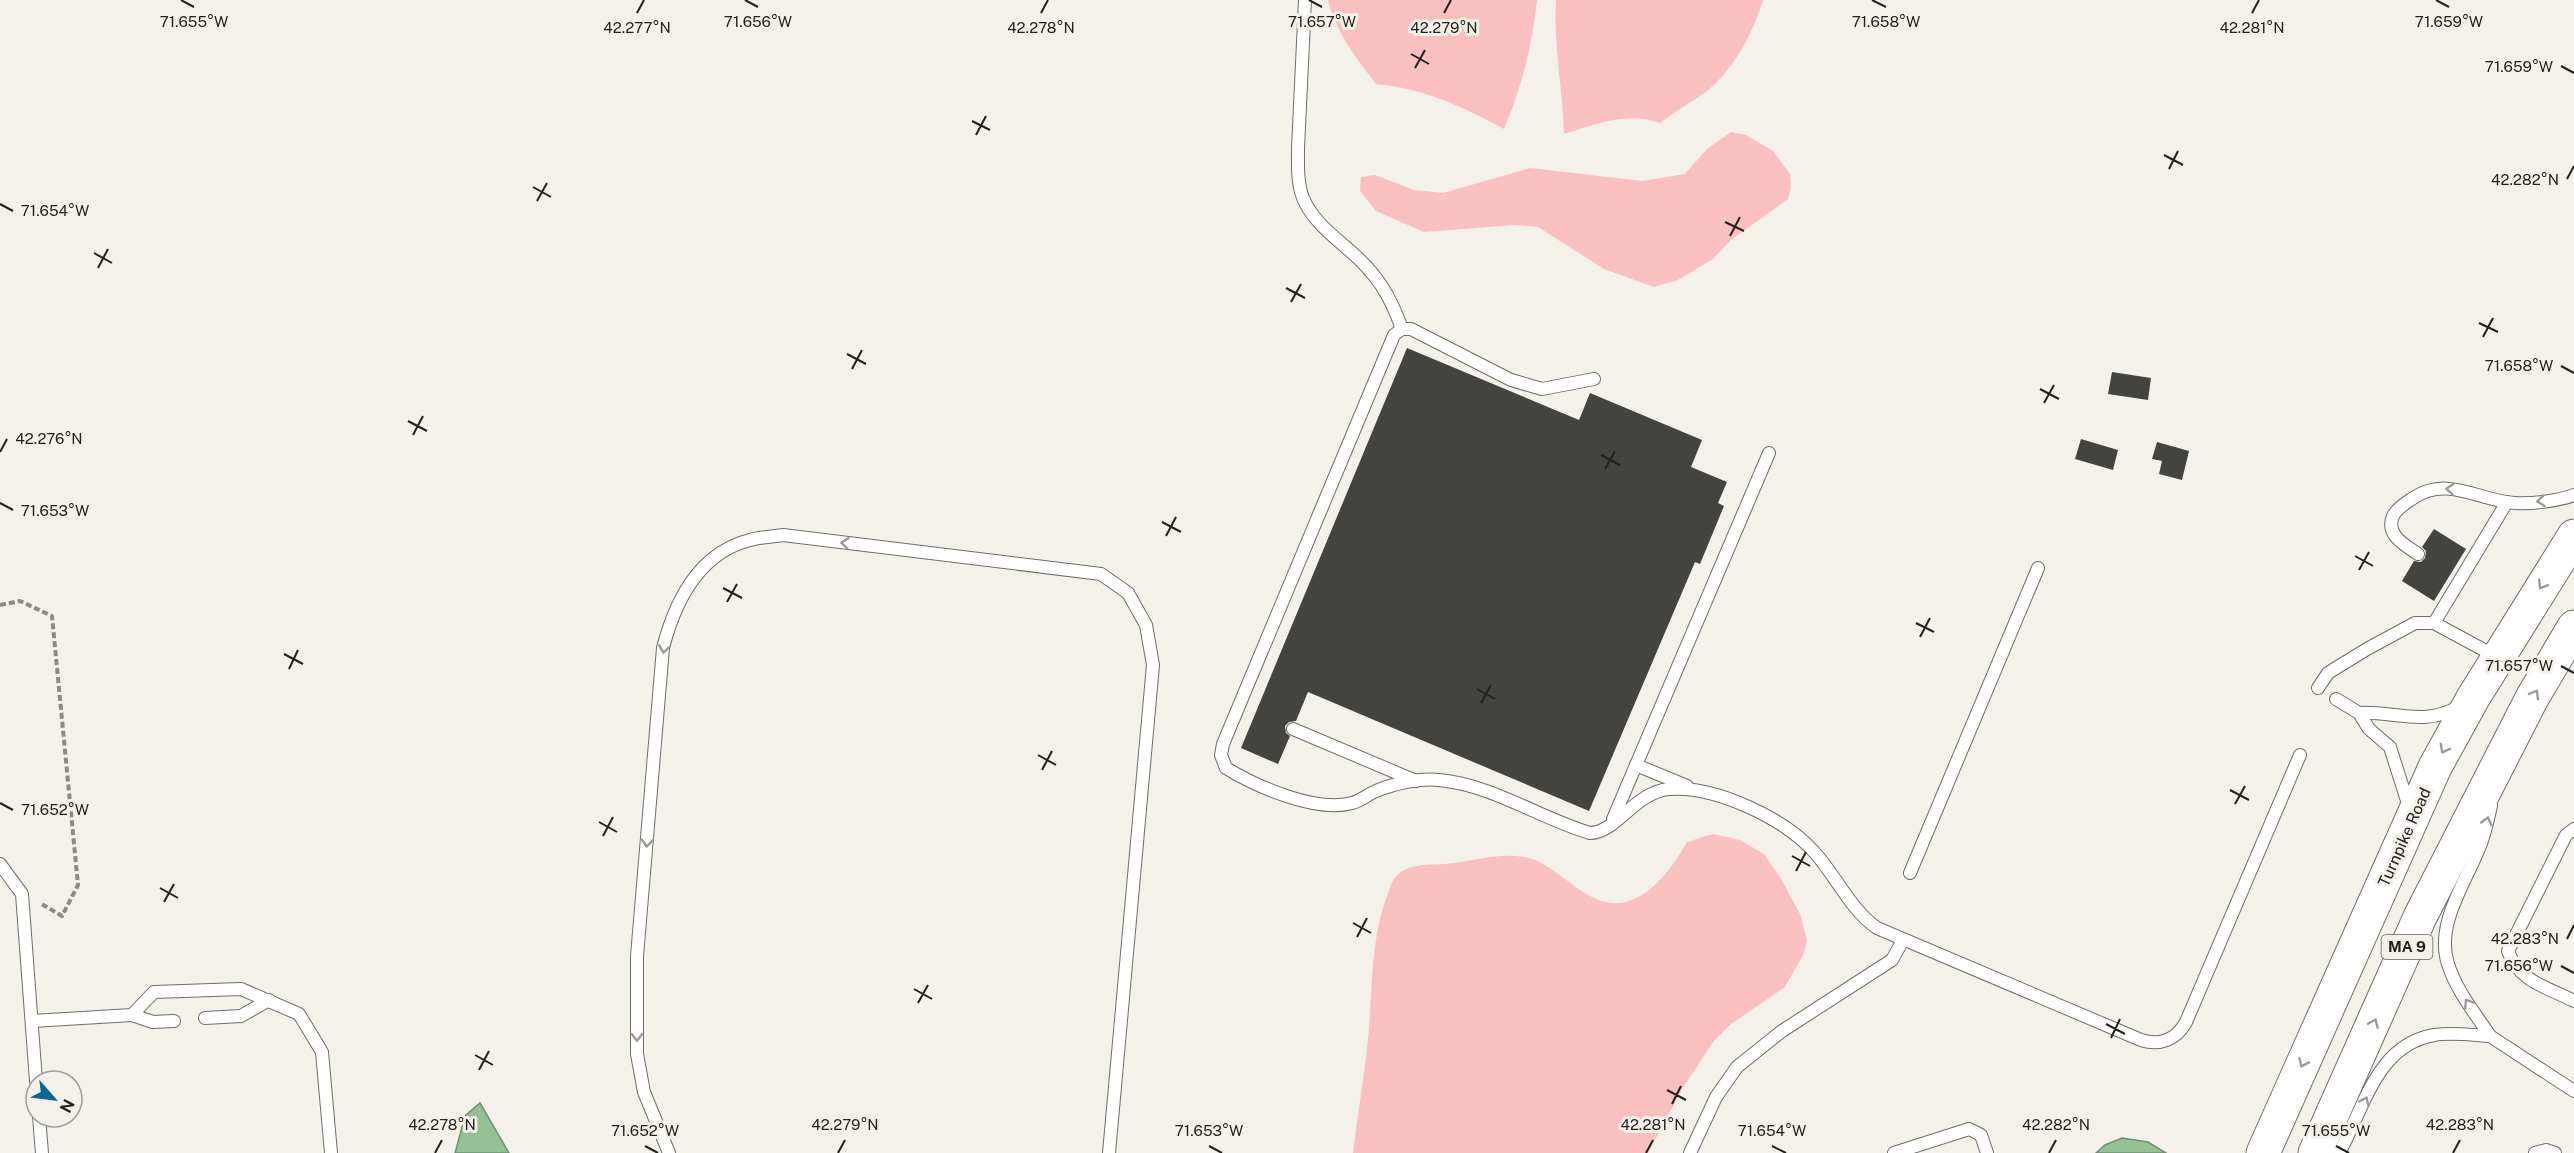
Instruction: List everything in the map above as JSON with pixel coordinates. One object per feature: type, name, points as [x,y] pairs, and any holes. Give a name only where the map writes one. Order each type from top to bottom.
[{"type":"highway","name":"Turnpike Road","points":[[2263,1153],[2434,767],[2473,698],[2574,536]]},
{"type":"highway","name":"MA 9","points":[[2315,1153],[2420,917],[2508,745],[2574,627]]},
{"type":"lane","points":[[1305,0],[1298,148],[1298,168],[1303,197],[1332,237],[1368,268],[1388,292],[1402,329]]},
{"type":"lane","points":[[1594,379],[1542,389],[1511,380],[1413,330],[1402,329],[1392,338],[1227,735],[1221,755],[1226,768],[1239,775],[1288,796],[1337,807],[1355,802],[1394,785],[1435,780],[1455,782],[1482,789],[1590,833],[1597,833],[1610,826],[1627,810],[1664,789],[1696,790]]},
{"type":"lane","points":[[1610,826],[1769,453]]},
{"type":"lane","points":[[2418,554],[2393,534],[2391,525],[2394,515],[2403,504],[2424,491],[2443,489],[2469,491],[2507,502],[2535,501],[2574,495]]},
{"type":"lane","points":[[2434,623],[2455,577],[2507,502]]},
{"type":"lane","points":[[669,1153],[644,1092],[637,1054],[637,956],[663,648],[670,618],[682,594],[704,565],[725,549],[749,540],[783,535],[1101,574],[1128,593],[1146,625],[1153,664],[1109,1153]]},
{"type":"lane","points":[[1910,873],[2038,568]]},
{"type":"lane","points":[[2318,688],[2328,673],[2415,623],[2434,623],[2498,657]]},
{"type":"lane","points":[[2359,713],[2382,712],[2410,719],[2439,716],[2473,698]]},
{"type":"lane","points":[[2336,699],[2359,713],[2369,729],[2390,747],[2413,818]]},
{"type":"lane","points":[[1293,729],[1417,781]]},
{"type":"lane","points":[[2508,745],[2481,844],[2448,920],[2445,944],[2447,963],[2457,986],[2490,1036],[2574,1091]]},
{"type":"lane","points":[[1636,765],[1696,790],[1756,811],[1794,832],[1816,854],[1869,922],[1903,939],[2141,1040],[2154,1043],[2171,1038],[2186,1022],[2300,755]]},
{"type":"lane","points":[[2574,829],[2566,835],[2508,951],[2513,964],[2522,975],[2574,1000]]},
{"type":"lane","points":[[0,864],[22,894],[35,1069]]},
{"type":"lane","points":[[1690,1153],[1716,1096],[1737,1067],[1782,1031],[1892,960],[1903,939]]},
{"type":"lane","points":[[132,1015],[154,992],[241,989],[299,1014],[322,1052],[331,1153]]},
{"type":"lane","points":[[205,1018],[241,1016],[269,1000]]},
{"type":"lane","points":[[32,1021],[132,1015],[153,1022],[174,1021]]},
{"type":"lane","points":[[2339,1153],[2375,1078],[2394,1054],[2409,1044],[2432,1035],[2490,1036]]},
{"type":"lane","points":[[40,1129],[42,1153]]},
{"type":"lane","points":[[1894,1153],[1970,1129],[1982,1135],[1987,1153]]},
{"type":"lane","points":[[2535,1153],[2546,1150],[2555,1153]]},
{"type":"path","points":[[0,605],[20,601],[52,616],[78,885],[62,916],[22,894]]},
{"type":"shaded area","points":[[1328,0],[1537,0],[1533,33],[1525,66],[1504,129],[1473,113],[1426,94],[1376,84],[1341,34]]},
{"type":"shaded area","points":[[1556,0],[1763,0],[1748,37],[1726,72],[1707,91],[1660,123],[1635,118],[1612,120],[1564,134],[1555,17]]},
{"type":"shaded area","points":[[1731,132],[1746,135],[1773,151],[1790,174],[1791,187],[1788,199],[1731,240],[1713,259],[1678,280],[1654,287],[1604,269],[1538,227],[1514,225],[1424,232],[1376,211],[1360,191],[1361,177],[1375,175],[1414,190],[1443,193],[1530,168],[1643,181],[1685,174],[1707,149]]},
{"type":"shaded area","points":[[1713,834],[1740,840],[1764,854],[1780,877],[1800,914],[1807,940],[1804,953],[1785,987],[1731,1024],[1713,1042],[1684,1086],[1648,1153],[1353,1153],[1367,1049],[1377,933],[1390,887],[1399,874],[1410,867],[1417,866],[1490,857],[1524,857],[1543,864],[1592,897],[1608,903],[1622,903],[1636,898],[1660,880],[1687,842]]},
{"type":"shaded area","points":[[480,1103],[509,1153],[455,1153],[465,1116]]},
{"type":"shaded area","points":[[2122,1138],[2148,1142],[2166,1153],[2096,1153],[2105,1145]]},
{"type":"building","points":[[1407,348],[1579,420],[1590,393],[1702,440],[1691,467],[1727,482],[1718,503],[1724,506],[1700,564],[1695,562],[1589,811],[1308,692],[1296,721],[1289,722],[1285,726],[1286,733],[1290,736],[1278,764],[1241,748]]},
{"type":"building","points":[[2112,372],[2151,378],[2148,400],[2108,394]]},
{"type":"building","points":[[2081,439],[2118,450],[2113,470],[2075,459]]},
{"type":"building","points":[[2157,442],[2189,451],[2182,480],[2159,474],[2162,461],[2152,459]]},
{"type":"building","points":[[2434,529],[2466,549],[2434,601],[2402,581],[2414,561],[2421,562],[2425,558],[2426,551],[2422,547]]}]
